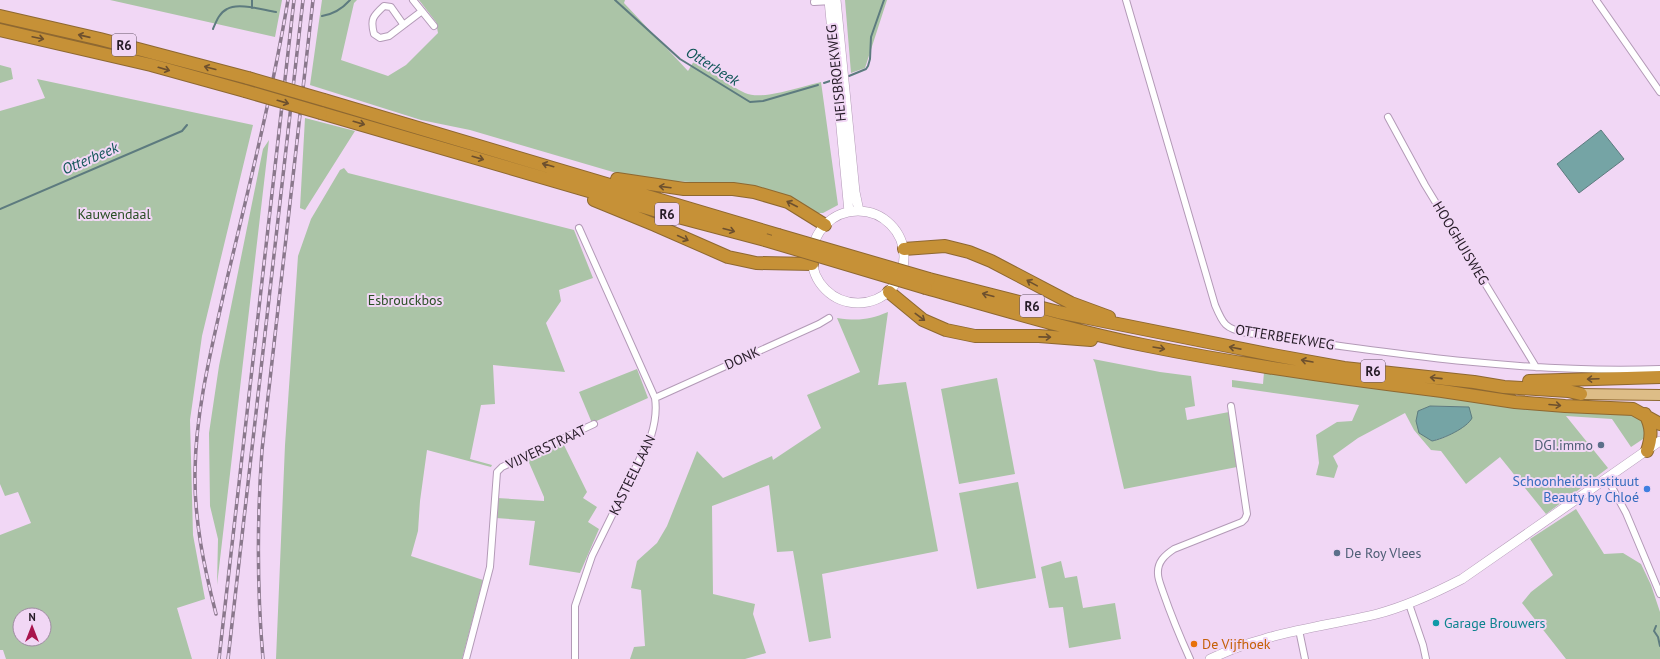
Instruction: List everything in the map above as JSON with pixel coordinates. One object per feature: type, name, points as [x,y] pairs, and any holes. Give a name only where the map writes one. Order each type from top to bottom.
[{"type":"highway","name":"R6","points":[[0,16],[100,39],[248,78],[586,176],[778,235],[1038,320],[1120,340],[1265,367],[1442,391],[1568,396],[1581,394]]},
{"type":"highway","name":"R6","points":[[0,30],[151,65],[570,185],[927,284],[1135,329],[1344,368],[1474,382],[1504,387],[1568,391],[1581,394]]},
{"type":"highway","points":[[586,176],[684,189],[733,189],[754,192],[777,198],[792,204],[825,225]]},
{"type":"highway","points":[[570,185],[583,195],[626,212],[728,257],[756,263],[812,264]]},
{"type":"highway","points":[[904,249],[945,246],[969,252],[991,261],[1071,303],[1135,329]]},
{"type":"highway","points":[[890,292],[923,320],[946,330],[975,336],[1072,337],[1108,341],[1120,340]]},
{"type":"highway","points":[[1474,382],[1660,377]]},
{"type":"highway","points":[[1442,391],[1522,402],[1633,409],[1645,414],[1660,424]]},
{"type":"highway","points":[[1645,414],[1651,429],[1651,437],[1647,451]]},
{"type":"main road","name":"HEISBROEKWEG","points":[[833,1],[847,144],[855,192],[854,211]]},
{"type":"main road","points":[[854,211],[876,214],[891,224],[899,235],[904,249],[905,261],[903,272],[899,280],[890,292],[869,303],[854,304],[844,302],[836,298],[823,288],[816,277],[812,264],[813,246],[820,231],[825,225],[836,217],[854,211]]},
{"type":"main road","name":"R6","points":[[1581,394],[1660,395]]},
{"type":"main road","points":[[1210,659],[1232,649],[1265,638],[1377,614],[1409,604],[1462,579],[1660,441]]},
{"type":"street","points":[[413,0],[434,26]]},
{"type":"street","name":"OTTERBEEKWEG","points":[[1126,0],[1215,304],[1221,320],[1226,326],[1234,330],[1247,333],[1452,360],[1536,367],[1621,370],[1660,369]]},
{"type":"street","points":[[1596,0],[1660,92]]},
{"type":"street","name":"HEISBROEKWEG","points":[[814,2],[833,1]]},
{"type":"street","points":[[403,24],[391,6],[384,6],[373,16],[372,25],[374,34],[380,38],[389,36],[422,11]]},
{"type":"street","name":"HOOGHUISWEG","points":[[1388,117],[1426,185],[1536,367]]},
{"type":"street","name":"KASTEELLAAN","points":[[575,659],[576,606],[592,556],[651,436],[655,424],[656,408],[655,398],[578,228]]},
{"type":"street","name":"DONK","points":[[655,398],[819,324],[829,318]]},
{"type":"street","points":[[1190,659],[1167,605],[1157,575],[1160,561],[1165,555],[1174,549],[1242,522],[1245,519],[1246,514],[1231,406]]},
{"type":"street","name":"VIJVERSTRAAT","points":[[466,659],[490,566],[496,474],[498,470],[594,424]]},
{"type":"street","points":[[1607,478],[1626,513],[1660,594]]},
{"type":"street","points":[[1409,604],[1423,645],[1426,659]]},
{"type":"street","points":[[1299,630],[1305,659]]},
{"type":"green space","points":[[110,0],[282,0],[275,37]]},
{"type":"green space","points":[[322,0],[357,0],[354,3],[341,60],[388,76],[406,65],[438,33],[436,22],[419,0],[625,0],[624,3],[688,71],[694,61],[739,90],[753,95],[783,92],[821,82],[838,205],[823,213],[817,213],[790,197],[767,189],[740,184],[666,181],[613,172],[470,130],[421,120],[310,85]]},
{"type":"green space","points":[[845,0],[887,0],[865,68],[851,73]]},
{"type":"green space","points":[[0,65],[11,68],[13,79],[0,83]]},
{"type":"green space","name":"Kauwendaal","points":[[37,79],[253,125],[202,336],[190,420],[193,535],[205,599],[177,608],[192,659],[6,659],[3,650],[0,650],[0,535],[31,523],[18,492],[5,496],[0,484],[0,111],[45,98]]},
{"type":"green space","points":[[305,118],[355,131],[305,210],[300,208]]},
{"type":"green space","points":[[269,140],[217,585],[218,539],[210,506],[209,433],[219,366],[263,149]]},
{"type":"green space","name":"Esbrouckbos","points":[[344,168],[348,173],[574,230],[593,278],[559,290],[561,301],[546,323],[565,372],[493,365],[495,404],[481,405],[470,459],[492,465],[491,467],[427,450],[420,501],[418,531],[411,556],[483,580],[462,659],[276,659],[285,445],[298,256],[311,219],[340,170]]},
{"type":"green space","points":[[888,312],[878,385],[906,382],[938,551],[822,574],[831,638],[809,642],[793,551],[777,552],[769,485],[712,506],[713,594],[755,604],[753,614],[766,653],[745,659],[630,659],[634,647],[645,646],[641,590],[631,588],[637,561],[657,543],[667,526],[697,451],[723,478],[772,456],[773,460],[821,428],[807,395],[860,372],[837,318],[863,319],[875,317]]},
{"type":"green space","points":[[1093,359],[1160,372],[1191,376],[1195,406],[1185,408],[1187,420],[1229,412],[1237,467],[1124,489]]},
{"type":"green space","points":[[637,369],[648,398],[592,423],[579,392]]},
{"type":"green space","points":[[1264,372],[1641,416],[1646,430],[1646,437],[1631,447],[1612,419],[1566,416],[1608,468],[1546,514],[1500,457],[1466,484],[1441,451],[1431,450],[1414,430],[1405,413],[1358,438],[1333,456],[1338,466],[1334,478],[1316,475],[1319,463],[1316,435],[1337,422],[1352,421],[1359,405],[1232,387],[1232,380],[1263,384]],"holes":[[[1431,406],[1469,407],[1455,430],[1440,439],[1432,441],[1418,411]]]},
{"type":"green space","points":[[997,378],[1015,474],[959,484],[941,389]]},
{"type":"green space","points":[[562,441],[587,492],[583,498],[597,507],[588,522],[599,529],[580,573],[529,565],[535,521],[496,518],[497,498],[544,501],[544,497],[527,458]]},
{"type":"green space","points":[[1018,482],[1036,578],[977,589],[959,493]]},
{"type":"green space","points":[[1576,509],[1604,554],[1623,553],[1641,564],[1651,585],[1660,612],[1660,659],[1566,659],[1522,603],[1531,592],[1553,575],[1530,539]]},
{"type":"green space","points":[[1061,561],[1065,578],[1077,576],[1083,608],[1115,603],[1121,639],[1069,648],[1063,607],[1049,608],[1041,567]]},
{"type":"shaded area","points":[[1601,130],[1624,159],[1579,193],[1557,164]]},
{"type":"shaded area","points":[[1430,406],[1469,407],[1472,418],[1465,426],[1442,438],[1432,441],[1419,433],[1416,421],[1418,411]]},
{"type":"waterway","name":"Otterbeek","points":[[252,0],[252,8]]},
{"type":"waterway","name":"Otterbeek","points":[[322,16],[338,11],[350,0]]},
{"type":"waterway","name":"Otterbeek","points":[[615,0],[680,59],[750,102],[763,101],[818,85]]},
{"type":"waterway","name":"Otterbeek","points":[[849,76],[866,69],[868,66],[870,59],[871,37],[884,0]]},
{"type":"waterway","name":"Otterbeek","points":[[213,29],[222,13],[232,7],[244,6],[276,12]]},
{"type":"waterway","name":"Otterbeek","points":[[824,83],[830,81]]},
{"type":"waterway","name":"Otterbeek","points":[[0,209],[182,131],[187,125]]},
{"type":"waterway","points":[[1656,626],[1654,631],[1658,637],[1660,646]]},
{"type":"railway","points":[[216,614],[204,561],[196,507],[195,471],[198,423],[211,351],[252,175],[288,0]]},
{"type":"railway","points":[[219,659],[294,0]]},
{"type":"railway","points":[[228,659],[303,0]]},
{"type":"railway","points":[[263,659],[258,554],[262,450],[313,0]]},
{"type":"place","name":"DGI.immo","points":[[1601,445]]},
{"type":"place","name":"Schoonheidsinstituut Beauty by Chloé","points":[[1647,489]]},
{"type":"place","name":"De Roy Vlees","points":[[1337,553]]},
{"type":"place","name":"Garage Brouwers","points":[[1436,623]]},
{"type":"place","name":"De Vijfhoek","points":[[1194,644]]}]
